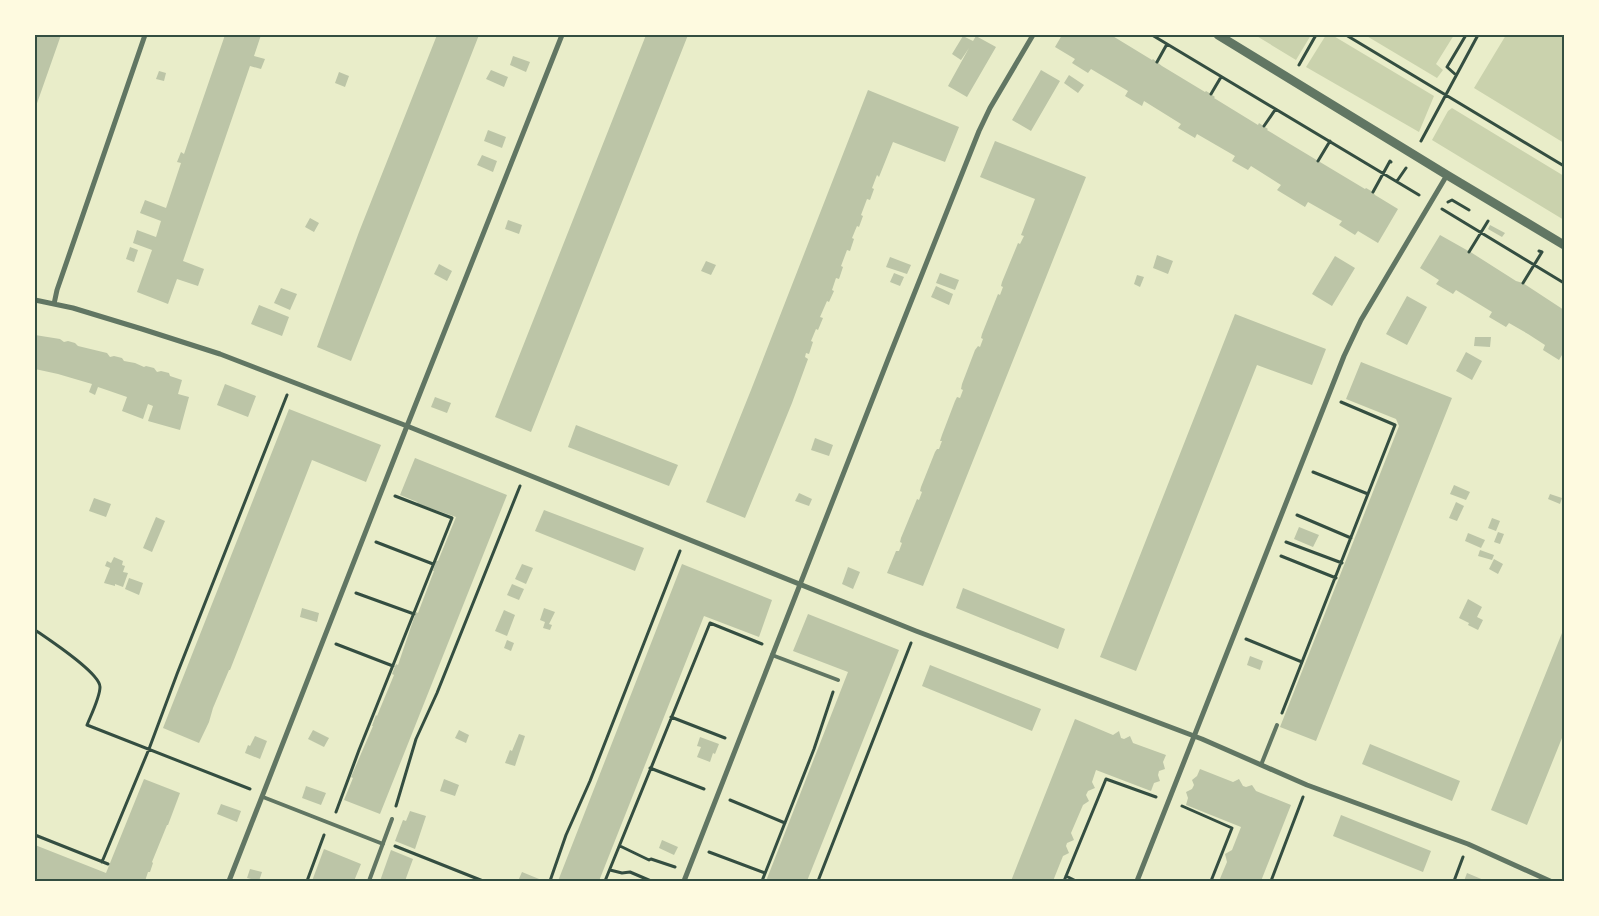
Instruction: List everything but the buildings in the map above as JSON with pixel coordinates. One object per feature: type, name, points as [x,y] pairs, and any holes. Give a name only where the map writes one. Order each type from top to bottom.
[{"type":"street","points":[[54,304],[57,290],[146,35]]},
{"type":"street","points":[[230,881],[562,35]]},
{"type":"street","points":[[684,881],[979,131],[990,108],[1033,35]]},
{"type":"street","points":[[1218,35],[1564,244]]},
{"type":"street","points":[[1137,881],[1352,337],[1447,175]]},
{"type":"street","points":[[35,300],[142,329],[220,354],[407,426],[916,631],[1194,736],[1307,785],[1468,844],[1550,881]]},
{"type":"lane","points":[[772,655],[838,680]]},
{"type":"lane","points":[[1262,765],[1277,725]]},
{"type":"lane","points":[[263,796],[383,843]]},
{"type":"lane","points":[[369,881],[392,819]]},
{"type":"path","points":[[1152,35],[1397,182],[1423,197],[1424,195]]},
{"type":"path","points":[[1290,79],[1316,35]]},
{"type":"path","points":[[1346,35],[1564,166]]},
{"type":"path","points":[[1456,75],[1447,67],[1466,35]]},
{"type":"path","points":[[1421,142],[1478,35]]},
{"type":"path","points":[[1157,62],[1167,44]]},
{"type":"path","points":[[1211,94],[1221,77]]},
{"type":"path","points":[[1264,126],[1275,110]]},
{"type":"path","points":[[1318,161],[1330,141]]},
{"type":"path","points":[[1372,192],[1390,161]]},
{"type":"path","points":[[1397,182],[1405,168],[1411,175]]},
{"type":"path","points":[[1442,209],[1446,203],[1452,200],[1474,212]]},
{"type":"path","points":[[1432,202],[1564,283]]},
{"type":"path","points":[[1481,217],[1496,225]]},
{"type":"path","points":[[1469,252],[1488,221]]},
{"type":"path","points":[[1523,284],[1542,252],[1534,247]]},
{"type":"path","points":[[102,862],[149,749],[176,674],[289,392]]},
{"type":"path","points":[[1277,725],[1395,425],[1340,402]]},
{"type":"path","points":[[1310,471],[1368,494]]},
{"type":"path","points":[[392,819],[416,739],[437,693],[524,473]]},
{"type":"path","points":[[307,881],[452,518],[395,496]]},
{"type":"path","points":[[1294,514],[1351,538]]},
{"type":"path","points":[[550,881],[566,835],[590,781],[685,538]]},
{"type":"path","points":[[1284,541],[1342,563]]},
{"type":"path","points":[[376,542],[433,564]]},
{"type":"path","points":[[1278,555],[1336,578]]},
{"type":"path","points":[[356,592],[414,614]]},
{"type":"path","points":[[605,881],[710,623],[765,645]]},
{"type":"path","points":[[35,630],[69,653],[99,682],[100,688],[87,725],[263,796]]},
{"type":"path","points":[[818,881],[916,631]]},
{"type":"path","points":[[1246,639],[1302,662]]},
{"type":"path","points":[[335,644],[393,666]]},
{"type":"path","points":[[762,881],[814,749],[838,680]]},
{"type":"path","points":[[671,717],[728,739]]},
{"type":"path","points":[[650,768],[707,790]]},
{"type":"path","points":[[1064,881],[1106,779],[1159,798]]},
{"type":"path","points":[[1271,881],[1307,785]]},
{"type":"path","points":[[727,799],[785,823]]},
{"type":"path","points":[[1180,805],[1232,828],[1211,881]]},
{"type":"path","points":[[35,835],[108,864]]},
{"type":"path","points":[[383,843],[483,881]]},
{"type":"path","points":[[1454,881],[1468,844]]},
{"type":"path","points":[[620,846],[649,860],[652,859],[678,868]]},
{"type":"path","points":[[708,851],[765,874]]},
{"type":"path","points":[[610,870],[622,873],[630,872],[651,881]]},
{"type":"path","points":[[1066,876],[1076,881]]},
{"type":"green space","points":[[1255,35],[1311,35],[1296,60]]},
{"type":"green space","points":[[1326,35],[1332,35],[1434,96],[1419,132],[1306,67]]},
{"type":"green space","points":[[1365,35],[1454,35],[1436,64],[1443,70],[1437,78]]},
{"type":"green space","points":[[1506,35],[1564,35],[1564,143],[1474,88]]},
{"type":"green space","points":[[1452,108],[1564,176],[1564,220],[1432,140],[1448,111]]}]
